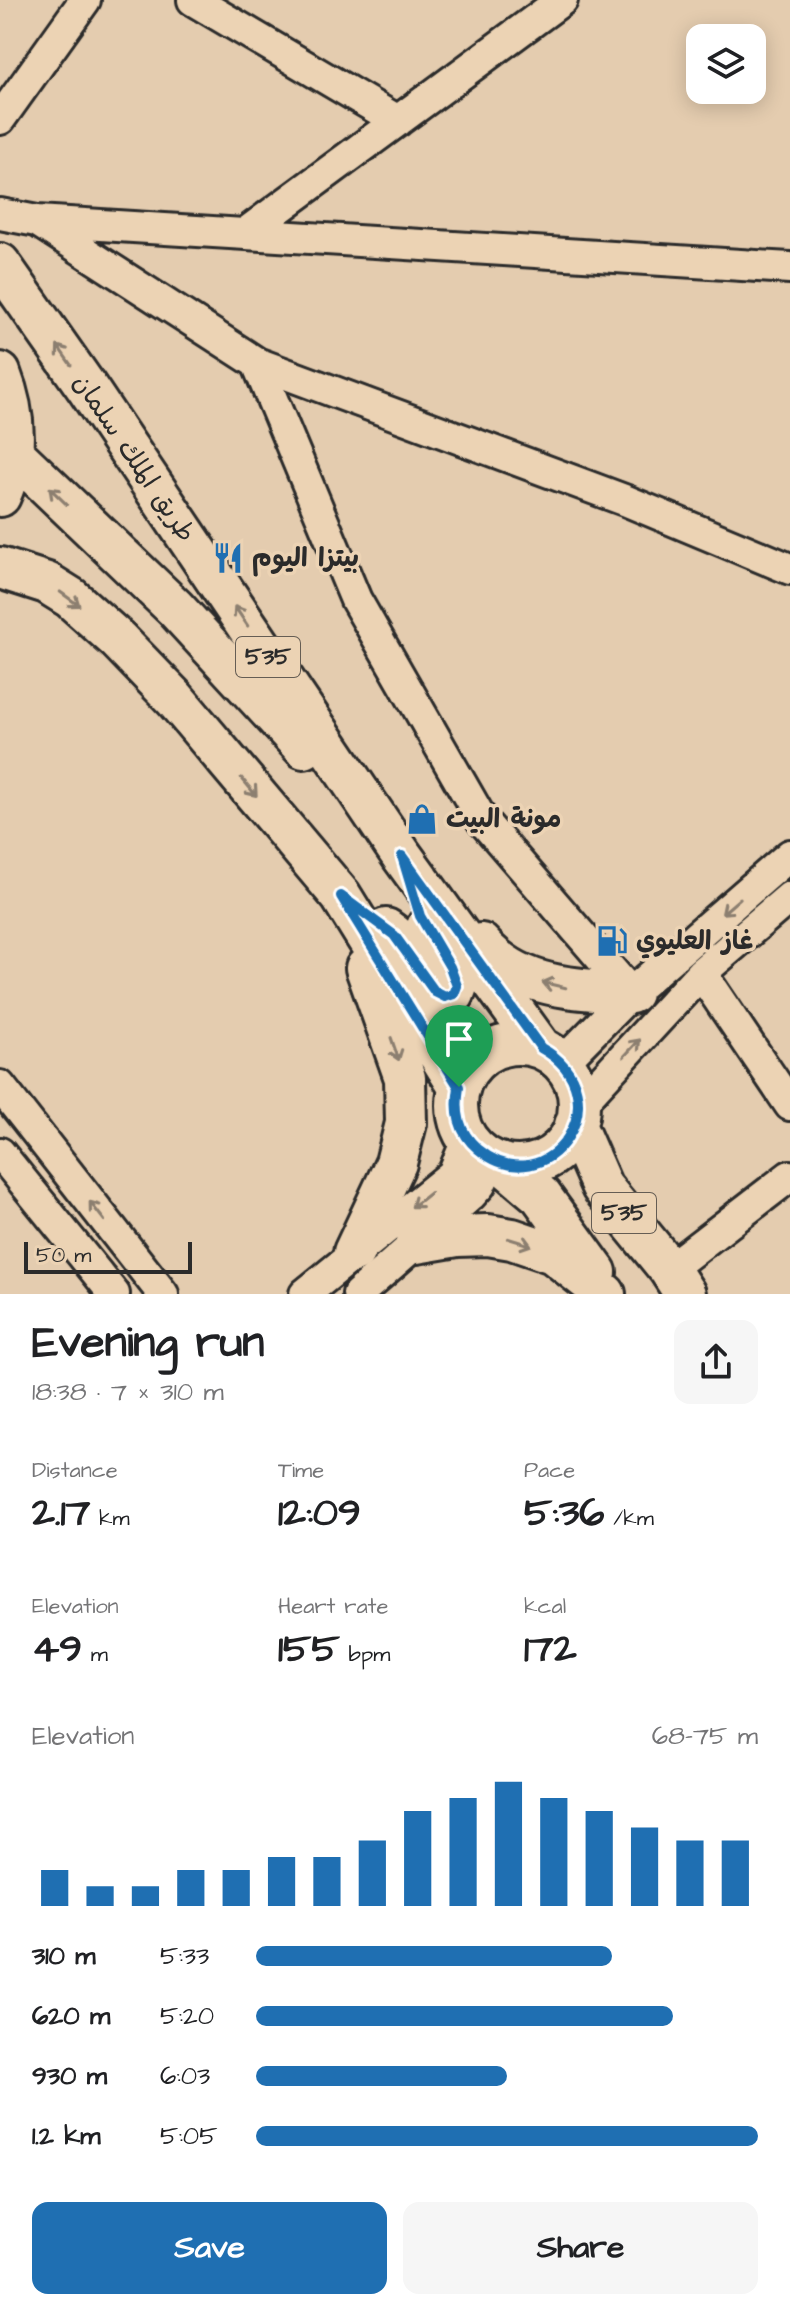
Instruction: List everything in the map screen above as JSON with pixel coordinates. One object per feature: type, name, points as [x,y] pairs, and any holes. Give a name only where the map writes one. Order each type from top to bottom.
[{"type":"main road","name":"طريق الملك سلمان","points":[[0,264],[402,856],[551,1056]]},
{"type":"main road","points":[[0,373],[8,394],[13,423],[13,453],[0,496]]},
{"type":"main road","points":[[13,453],[220,654],[496,961],[530,979],[566,988],[631,993]]},
{"type":"main road","points":[[0,568],[47,583],[71,598],[118,640],[175,699],[341,896],[459,1087]]},
{"type":"main road","points":[[341,896],[394,935],[435,992],[445,997],[454,994],[457,986],[454,976],[420,916],[402,856]]},
{"type":"main road","points":[[341,896],[405,1078],[406,1123],[396,1163],[354,1252]]},
{"type":"main road","points":[[521,1044],[551,1056],[571,1075],[577,1115],[567,1141],[546,1158],[520,1166],[487,1155],[457,1115],[459,1087],[468,1069],[482,1055],[501,1046],[521,1044]]},
{"type":"main road","name":"535","points":[[577,1115],[602,1187],[677,1282]]},
{"type":"main road","name":"535","points":[[487,1155],[541,1196],[614,1294]]},
{"type":"main road","points":[[614,1294],[593,1226],[607,1220],[630,1230],[677,1282]]},
{"type":"main road","points":[[416,1243],[457,1236],[488,1235],[512,1239],[553,1253],[605,1294]]},
{"type":"street","points":[[0,119],[85,0]]},
{"type":"street","points":[[193,0],[398,121]]},
{"type":"street","points":[[247,232],[562,0]]},
{"type":"street","points":[[0,214],[37,221],[790,268]]},
{"type":"street","points":[[37,221],[257,363],[627,501],[790,569]]},
{"type":"street","points":[[257,363],[356,600],[482,820],[631,993]]},
{"type":"street","points":[[551,1056],[631,993],[790,855]]},
{"type":"street","points":[[577,1115],[701,973],[790,897]]},
{"type":"street","points":[[701,973],[790,1105]]},
{"type":"street","points":[[0,1086],[157,1287],[181,1294]]},
{"type":"street","points":[[0,1153],[114,1294]]},
{"type":"street","points":[[305,1294],[453,1174],[487,1155]]},
{"type":"street","points":[[358,1294],[471,1195],[480,1185],[487,1155]]},
{"type":"street","points":[[677,1282],[790,1176]]},
{"type":"place","name":"بيتزا اليوم","points":[[228,558]]},
{"type":"place","name":"مونة البيت","points":[[422,819]]},
{"type":"place","name":"غاز العليوي","points":[[612,941]]},
{"type":"route","points":[[402,856],[541,1048],[562,1063],[571,1075],[579,1105],[575,1125],[567,1141],[554,1154],[520,1166],[503,1164],[491,1160],[467,1140],[459,1124],[456,1105],[459,1087],[341,896],[394,935],[435,992],[445,997],[454,994],[457,986],[450,967],[420,916],[402,856]]}]
